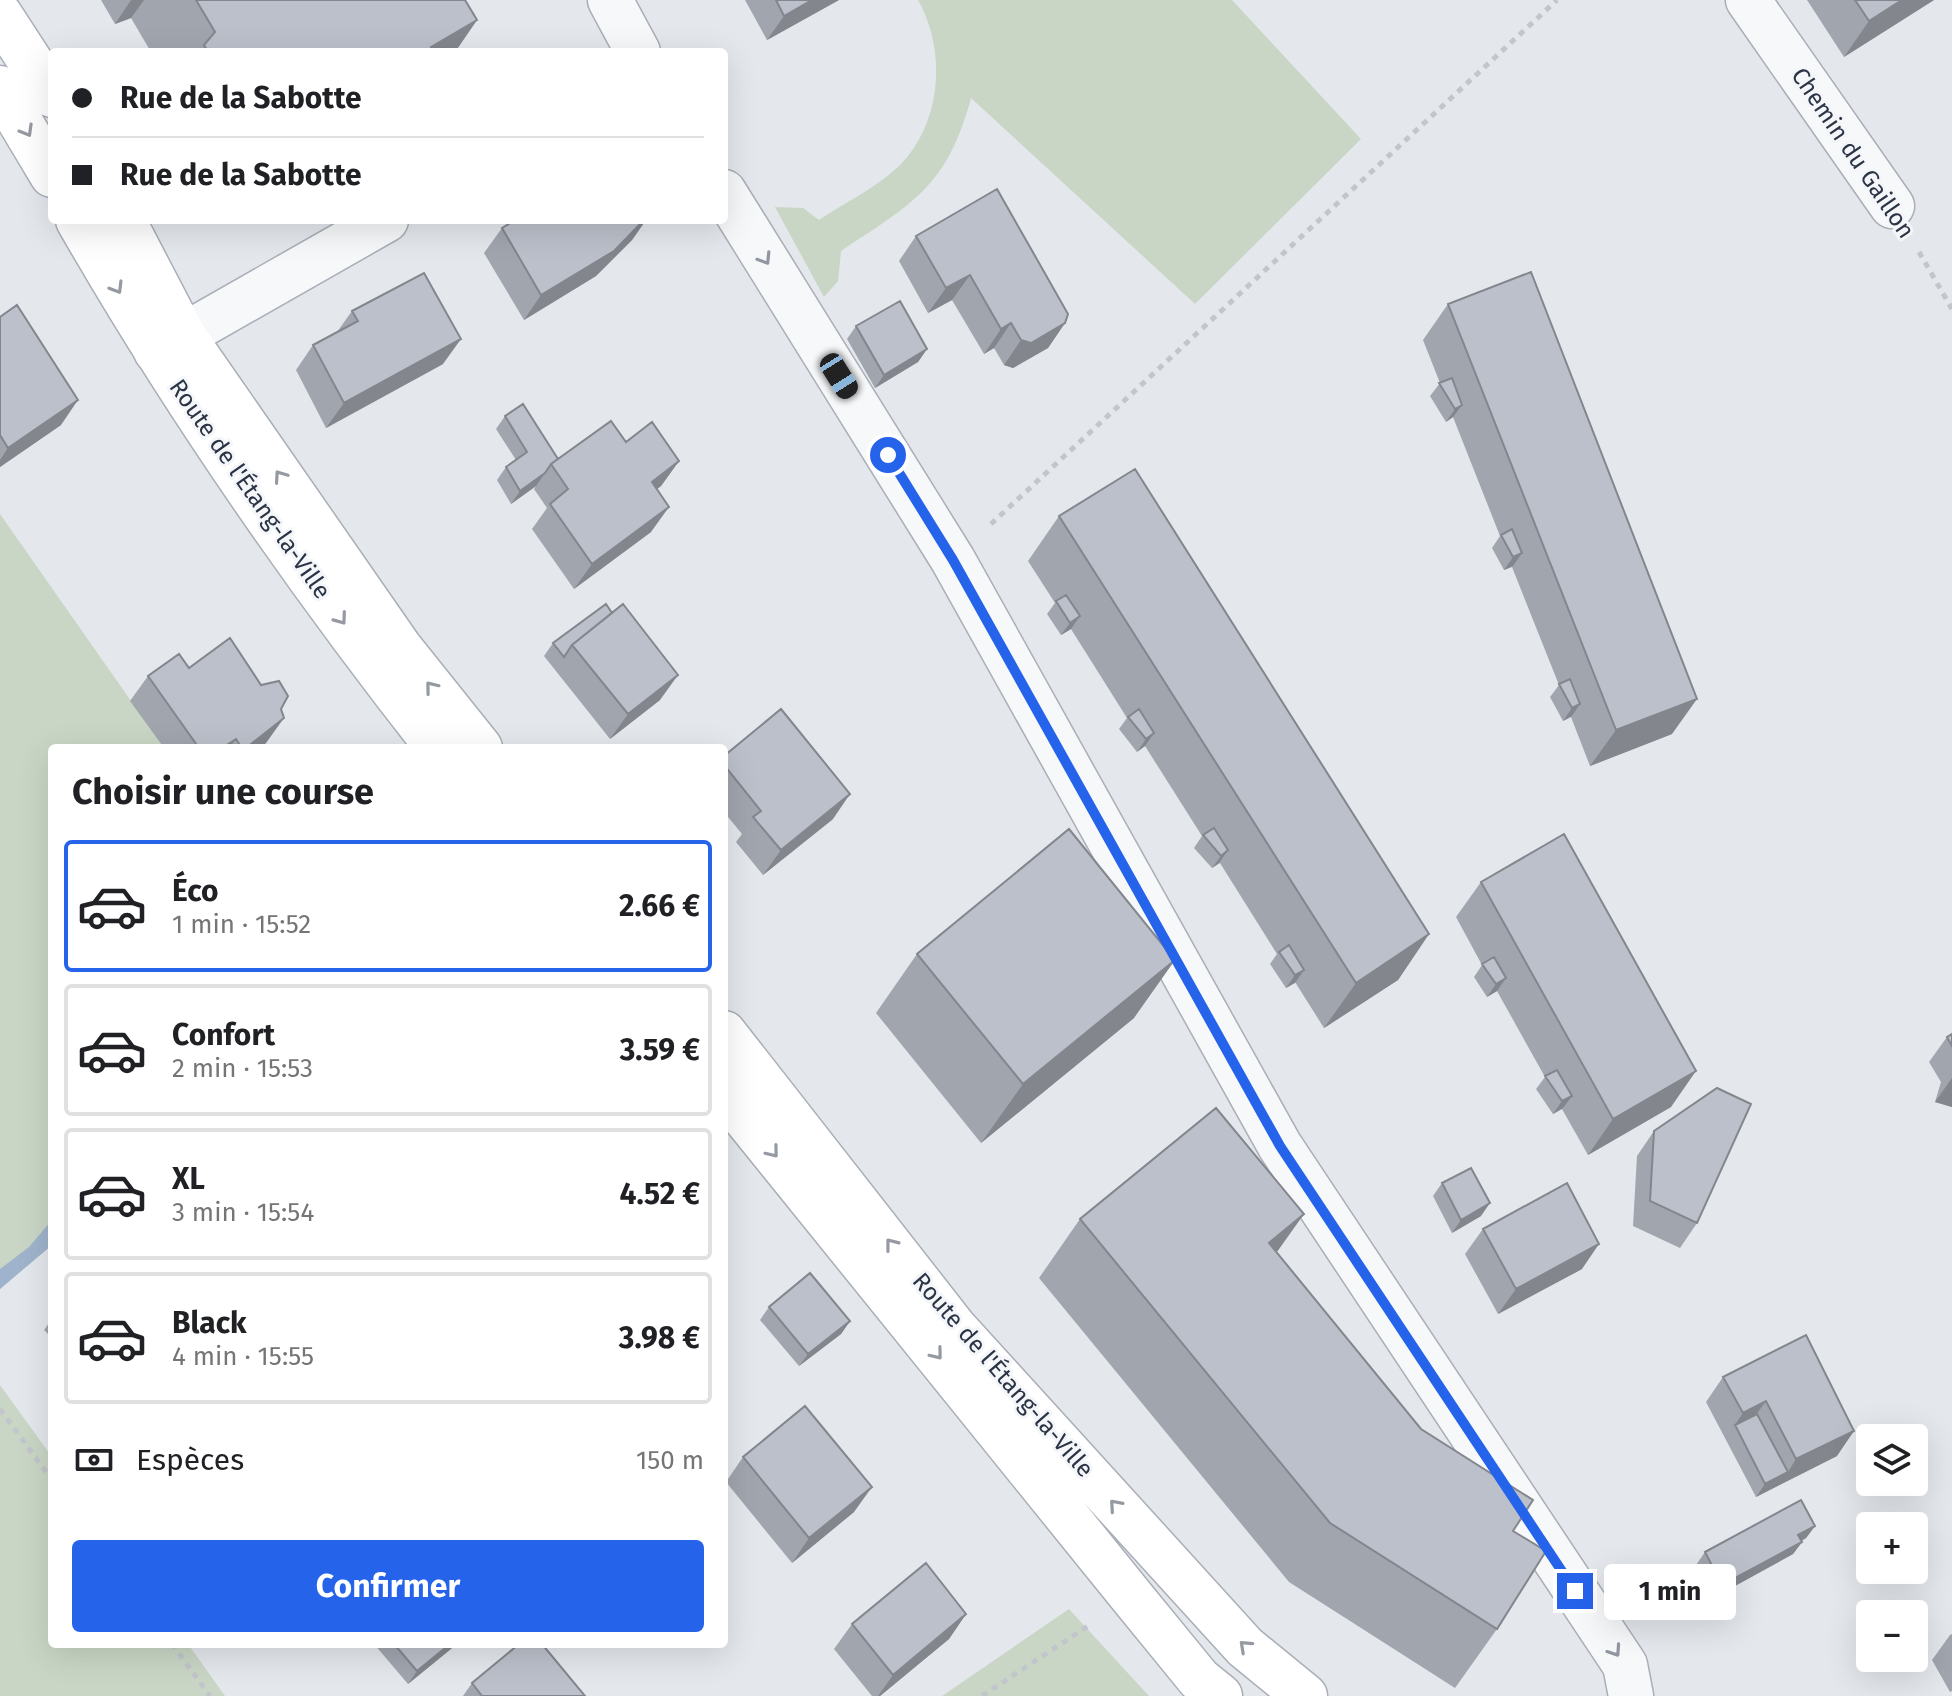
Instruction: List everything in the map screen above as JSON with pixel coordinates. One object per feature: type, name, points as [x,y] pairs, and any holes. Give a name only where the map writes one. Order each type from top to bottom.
[{"type":"street","points":[[610,0],[636,48]]},
{"type":"street","name":"Chemin du Gaillon","points":[[1748,0],[1892,206]]},
{"type":"street","points":[[0,15],[48,89]]},
{"type":"street","points":[[0,88],[48,168]]},
{"type":"street","points":[[728,198],[953,560],[1280,1146],[1625,1665],[1631,1696]]},
{"type":"street","name":"Route de l'Étang-la-Ville","points":[[81,224],[400,648],[477,744]]},
{"type":"street","name":"Route de l'Étang-la-Ville","points":[[125,224],[170,344],[183,397],[311,579],[435,744]]},
{"type":"street","points":[[170,344],[379,224]]},
{"type":"street","name":"Route de l'Étang-la-Ville","points":[[728,1038],[954,1327],[1245,1647],[1305,1696]]},
{"type":"street","name":"Route de l'Étang-la-Ville","points":[[728,1097],[1199,1679],[1220,1696]]},
{"type":"street","points":[[1132,1597],[1167,1563]]},
{"type":"path","points":[[953,560],[1557,0]]},
{"type":"path","name":"Chemin du Gaillon","points":[[1892,206],[1952,309]]},
{"type":"path","points":[[0,1409],[48,1475]]},
{"type":"path","points":[[982,1696],[1132,1597]]},
{"type":"path","points":[[175,1648],[210,1696]]},
{"type":"green space","points":[[918,0],[1232,0],[1361,139],[1195,304],[971,98],[951,153],[938,173],[907,205],[841,251],[838,281],[824,297],[775,207],[803,208],[819,220],[880,182],[913,150],[931,109],[936,64],[927,20]]},
{"type":"green space","points":[[0,514],[161,744],[48,744],[48,1248],[0,1289]]},
{"type":"green space","points":[[0,1385],[48,1451],[48,1648],[191,1648],[225,1696],[0,1696]]},
{"type":"green space","points":[[1069,1609],[1149,1696],[942,1696]]},
{"type":"water","points":[[48,1225],[48,1248],[0,1289],[0,1269],[29,1247]]},
{"type":"building","points":[[196,0],[465,0],[477,20],[432,48],[206,48],[204,45],[215,32]]},
{"type":"building","points":[[776,0],[812,0],[784,16]]},
{"type":"building","points":[[1855,0],[1902,0],[1869,21]]},
{"type":"building","points":[[997,189],[1068,314],[1065,323],[1031,343],[1021,340],[1011,323],[1001,329],[970,275],[946,288],[916,236]]},
{"type":"building","points":[[508,224],[640,224],[614,251],[541,295],[502,228]]},
{"type":"building","points":[[1531,272],[1697,699],[1616,730],[1448,304]]},
{"type":"building","points":[[424,273],[461,339],[344,403],[313,345],[358,321],[352,311]]},
{"type":"building","points":[[900,301],[927,349],[884,375],[856,326]]},
{"type":"building","points":[[17,305],[78,400],[8,448],[0,435],[0,317]]},
{"type":"building","points":[[1452,378],[1462,405],[1455,409],[1439,383]]},
{"type":"building","points":[[523,404],[558,459],[520,491],[506,467],[527,452],[505,416]]},
{"type":"building","points":[[611,421],[626,442],[652,422],[679,461],[652,482],[669,507],[592,564],[550,504],[568,489],[551,464]]},
{"type":"building","points":[[1135,469],[1429,934],[1356,983],[1059,516]]},
{"type":"building","points":[[1512,529],[1522,553],[1513,557],[1501,535]]},
{"type":"building","points":[[1066,595],[1080,616],[1070,623],[1056,601]]},
{"type":"building","points":[[606,604],[612,613],[572,645],[564,657],[553,643]]},
{"type":"building","points":[[623,604],[678,675],[628,714],[572,645]]},
{"type":"building","points":[[230,638],[261,685],[279,681],[288,696],[281,709],[284,718],[251,744],[239,744],[236,739],[228,744],[196,744],[148,676],[179,654],[189,668]]},
{"type":"building","points":[[1570,679],[1580,704],[1572,708],[1559,684]]},
{"type":"building","points":[[781,709],[850,794],[781,850],[753,817],[761,811],[728,770],[728,753]]},
{"type":"building","points":[[1139,709],[1154,733],[1146,739],[1128,717]]},
{"type":"building","points":[[1214,828],[1228,850],[1221,856],[1203,835]]},
{"type":"building","points":[[1069,829],[1175,960],[1023,1084],[917,954]]},
{"type":"building","points":[[1564,834],[1696,1071],[1613,1119],[1481,882]]},
{"type":"building","points":[[1289,945],[1304,970],[1295,975],[1279,952]]},
{"type":"building","points":[[1494,957],[1506,978],[1496,984],[1482,964]]},
{"type":"building","points":[[1557,1070],[1572,1096],[1562,1101],[1545,1076]]},
{"type":"building","points":[[1717,1088],[1751,1104],[1697,1223],[1650,1201],[1654,1131]]},
{"type":"building","points":[[1216,1108],[1304,1214],[1269,1243],[1421,1429],[1533,1500],[1513,1531],[1546,1551],[1497,1629],[1330,1523],[1080,1219]]},
{"type":"building","points":[[1471,1168],[1490,1203],[1461,1220],[1442,1183]]},
{"type":"building","points":[[1567,1183],[1599,1244],[1516,1289],[1483,1229]]},
{"type":"building","points":[[810,1273],[850,1321],[808,1354],[769,1307]]},
{"type":"building","points":[[1806,1335],[1854,1431],[1796,1459],[1766,1401],[1743,1413],[1723,1377]]},
{"type":"building","points":[[805,1406],[872,1487],[809,1538],[743,1457]]},
{"type":"building","points":[[1757,1414],[1788,1472],[1765,1484],[1735,1425]]},
{"type":"building","points":[[1801,1500],[1815,1526],[1798,1535],[1802,1542],[1722,1585],[1705,1552]]},
{"type":"building","points":[[926,1563],[966,1614],[893,1675],[852,1624]]},
{"type":"building","points":[[397,1648],[445,1648],[417,1671]]},
{"type":"building","points":[[514,1648],[545,1648],[585,1696],[482,1696],[472,1683]]},
{"type":"route","points":[[888,455],[953,560],[1280,1146],[1575,1591]]}]
